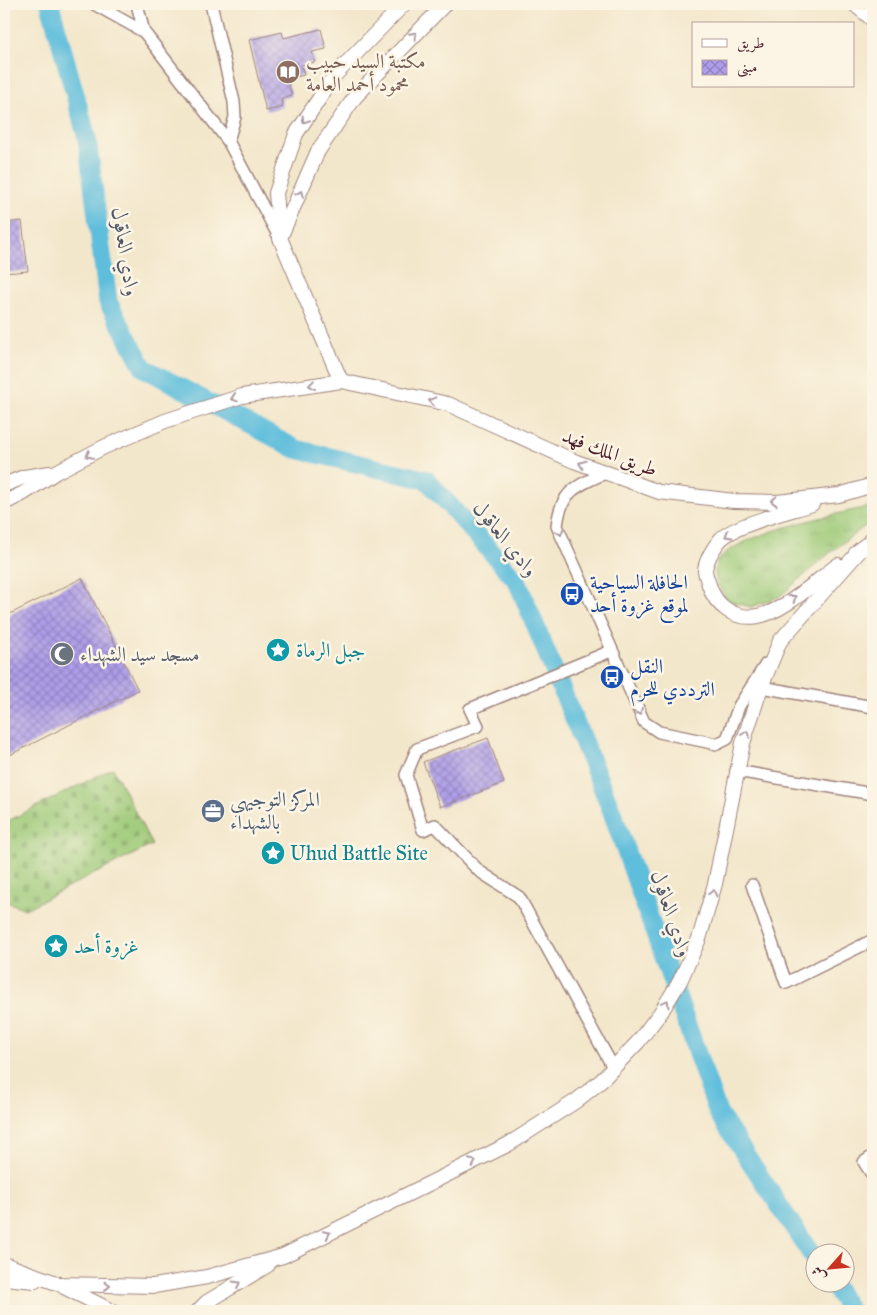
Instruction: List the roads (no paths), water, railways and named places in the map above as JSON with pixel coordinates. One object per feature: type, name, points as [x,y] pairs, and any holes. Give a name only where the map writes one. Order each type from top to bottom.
[{"type":"main road","points":[[341,382],[280,238],[276,193],[296,134],[334,76],[404,4]]},
{"type":"main road","points":[[280,238],[318,151],[355,97],[445,4]]},
{"type":"main road","points":[[854,4],[873,20]]},
{"type":"main road","name":"طريق الملك فهد","points":[[56,472],[165,421],[242,396],[341,382],[448,404],[605,473],[659,492],[734,501],[777,502],[839,495],[873,485]]},
{"type":"main road","points":[[4,485],[24,477],[56,472]]},
{"type":"main road","points":[[4,503],[24,493],[56,472]]},
{"type":"main road","points":[[839,495],[743,526],[721,538],[708,558],[705,572],[712,592],[720,606],[734,615],[759,616],[782,606],[868,543]]},
{"type":"main road","points":[[198,1311],[207,1302],[283,1256],[509,1144],[576,1101],[614,1069],[638,1042],[661,1012],[675,989],[699,940],[715,884],[736,771],[760,687],[780,641],[868,543]]},
{"type":"main road","points":[[4,1278],[59,1284],[154,1286],[207,1277],[283,1256]]},
{"type":"main road","points":[[4,1264],[59,1284],[112,1311]]},
{"type":"street","points":[[94,4],[144,32],[228,140],[280,238]]},
{"type":"street","points":[[137,4],[144,32]]},
{"type":"street","points":[[211,4],[234,102],[235,117],[228,140]]},
{"type":"street","points":[[605,473],[576,486],[565,498],[559,509],[557,526],[644,722],[659,732],[717,744],[727,739],[739,706],[780,641]]},
{"type":"street","points":[[611,651],[470,709],[478,726],[417,750],[406,775],[423,830],[435,825],[479,871],[519,896],[614,1069]]},
{"type":"street","points":[[760,687],[873,707]]},
{"type":"street","points":[[736,771],[873,794]]},
{"type":"street","points":[[752,885],[786,983],[873,940]]},
{"type":"street","points":[[873,1156],[864,1162],[873,1176]]},
{"type":"waterway","name":"وادي العاقول","points":[[50,4],[87,138],[108,302],[144,368],[296,449],[427,480],[517,581],[611,809],[718,1113],[804,1243]]},
{"type":"waterway","name":"وادي العاقول","points":[[838,1292],[850,1311]]},
{"type":"place","name":"مكتبة السيد حبيب محمود أحمد العامة","points":[[288,72]]},
{"type":"place","name":"الحافلة السياحية لموقع غزوة أحد","points":[[572,594]]},
{"type":"place","name":"جبل الرماة","points":[[278,650]]},
{"type":"place","name":"مسجد سيد الشهداء","points":[[62,654]]},
{"type":"place","name":"النقل الترددي للحرم","points":[[612,677]]},
{"type":"place","name":"المركز التوجيهي بالشهداء","points":[[213,811]]},
{"type":"place","name":"Uhud Battle Site","points":[[273,853]]},
{"type":"place","name":"غزوة أحد","points":[[56,946]]}]
